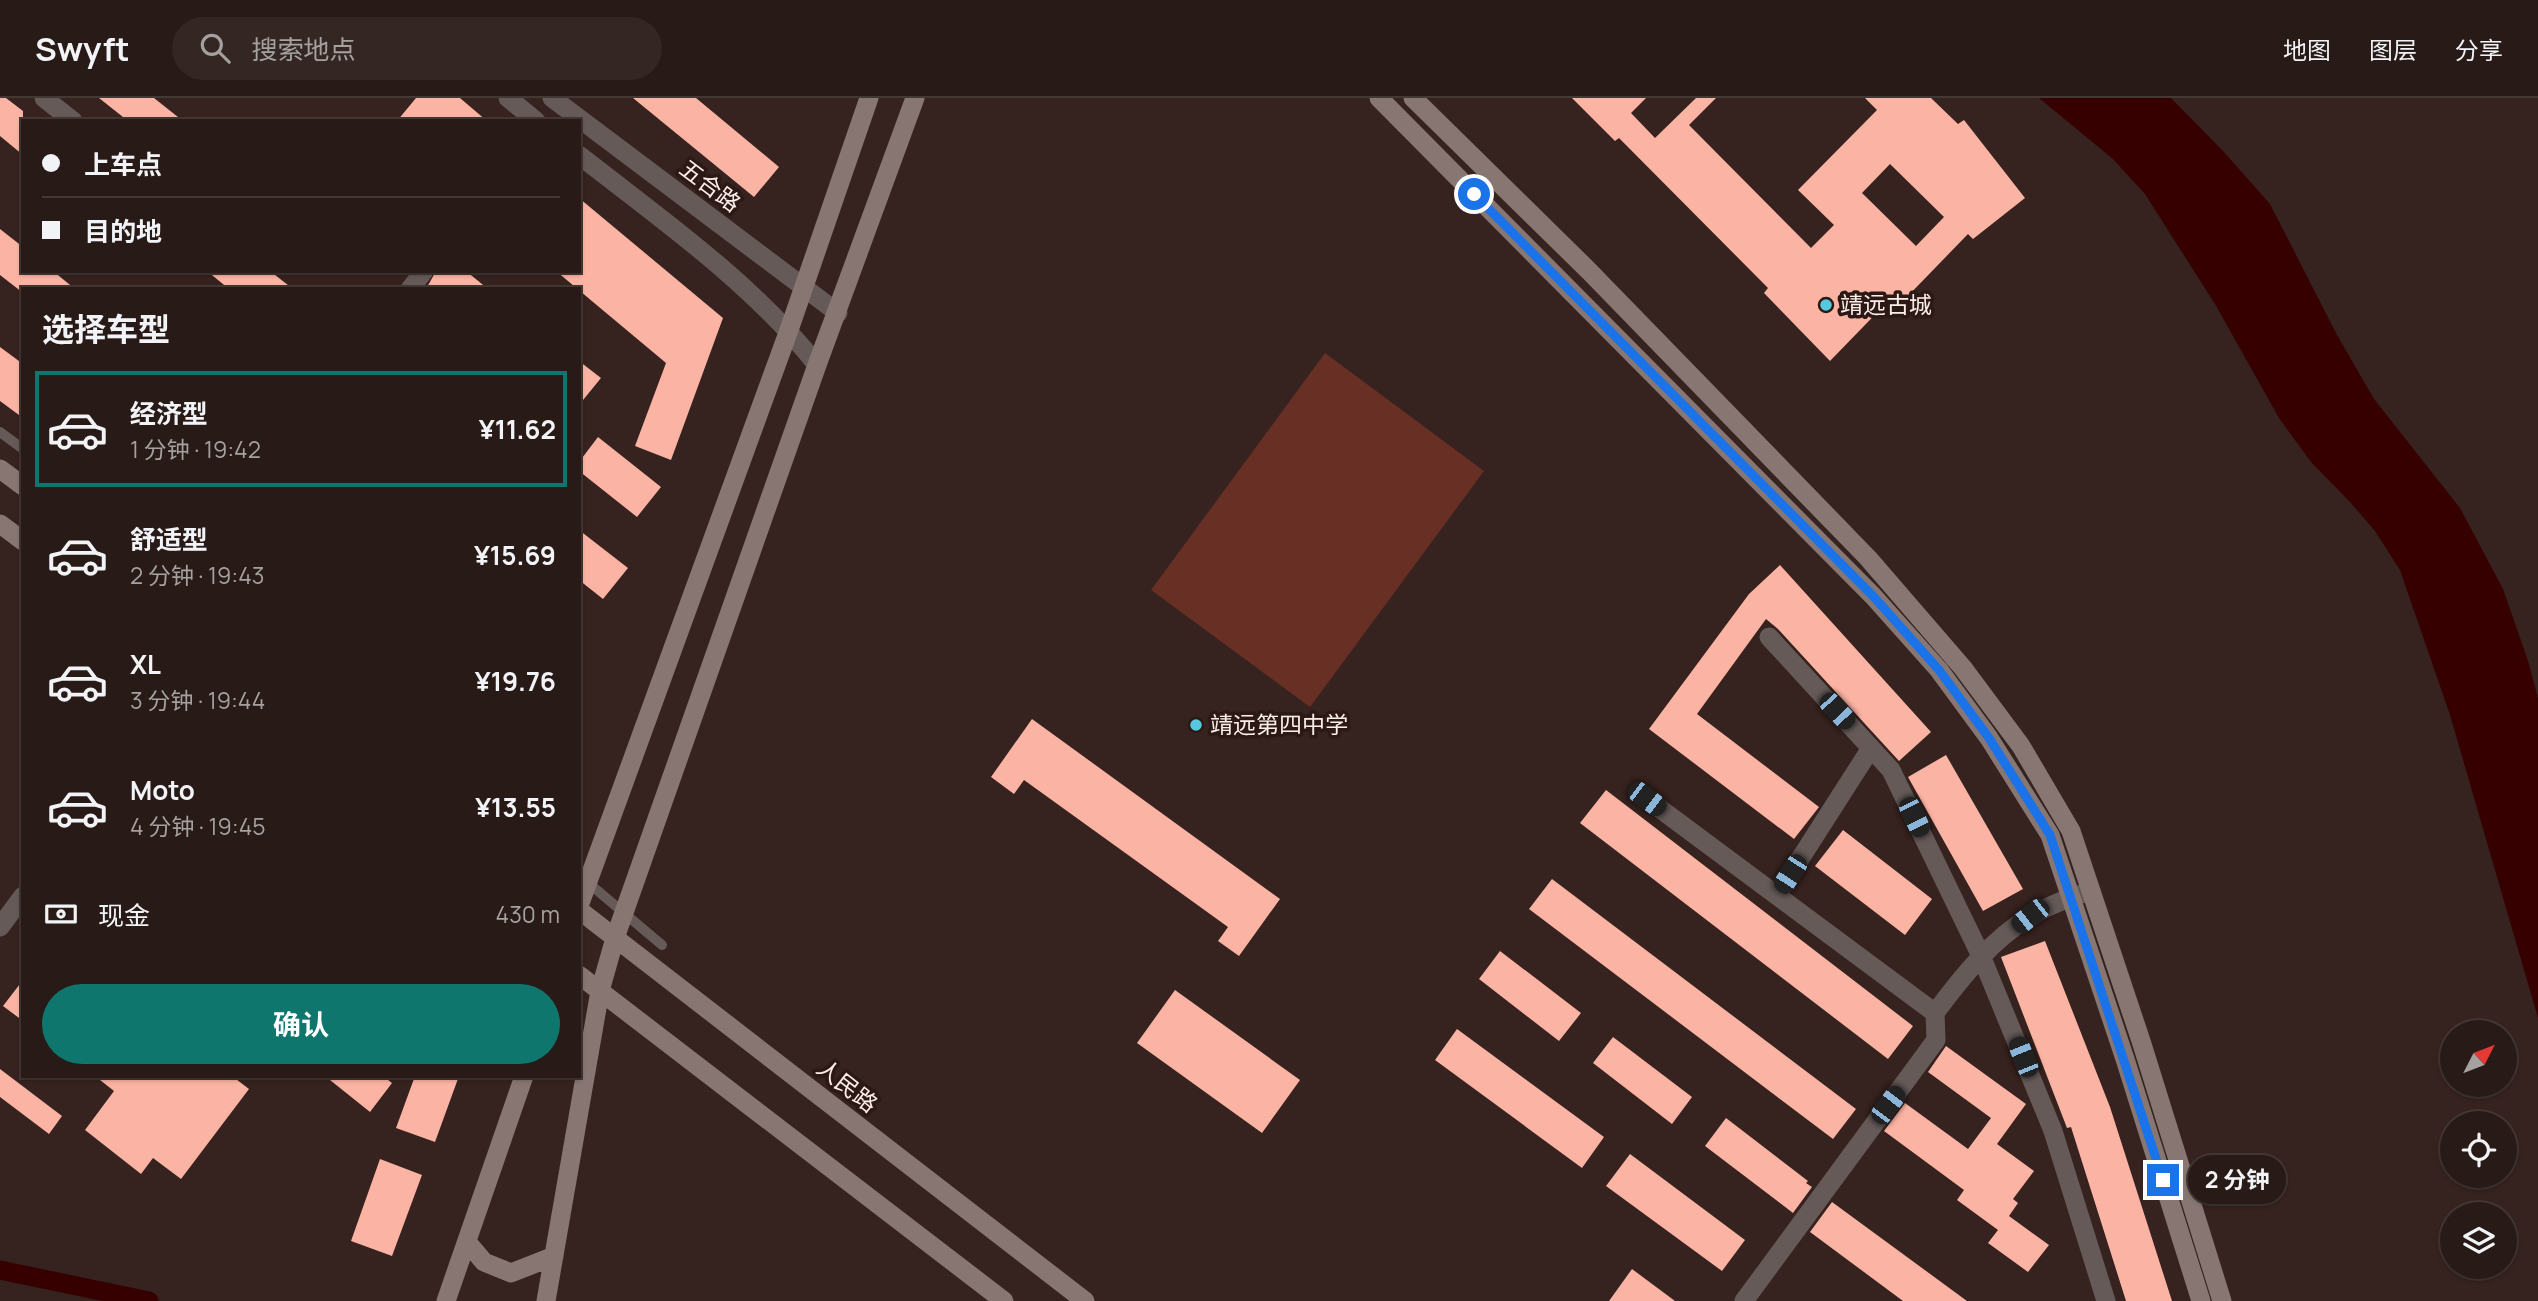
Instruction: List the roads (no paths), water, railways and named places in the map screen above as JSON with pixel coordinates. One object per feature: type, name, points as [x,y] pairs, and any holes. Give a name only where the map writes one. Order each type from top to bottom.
[{"type":"main road","points":[[581,896],[584,879],[789,330],[869,98]]},
{"type":"main road","points":[[546,1301],[600,991],[623,911],[915,98]]},
{"type":"main road","points":[[1379,98],[1873,596],[1939,670],[1989,738],[2050,835],[2201,1301]]},
{"type":"main road","points":[[1413,98],[1588,271],[1859,548],[1964,668],[2021,746],[2071,831],[2142,1044],[2222,1301]]},
{"type":"main road","points":[[0,469],[21,485]]},
{"type":"main road","points":[[0,524],[21,540]]},
{"type":"main road","name":"人民路","points":[[581,910],[1085,1301]]},
{"type":"main road","points":[[581,977],[1004,1301]]},
{"type":"main road","points":[[446,1301],[523,1078]]},
{"type":"main road","points":[[467,1242],[484,1262],[511,1273],[554,1256]]},
{"type":"street","points":[[44,98],[70,119]]},
{"type":"street","points":[[508,98],[534,119]]},
{"type":"street","name":"五合路","points":[[552,98],[580,119]]},
{"type":"street","name":"五合路","points":[[581,120],[838,313]]},
{"type":"street","points":[[581,157],[726,271],[789,330],[817,365]]},
{"type":"street","points":[[412,287],[422,273]]},
{"type":"street","points":[[1769,637],[1891,770],[1982,958],[2053,1132],[2106,1301]]},
{"type":"street","points":[[1777,895],[1871,748]]},
{"type":"street","points":[[1647,799],[1935,1013]]},
{"type":"street","points":[[1744,1301],[1936,1040],[1935,1013],[1957,983],[1999,940],[2030,916],[2091,891]]},
{"type":"street","points":[[0,927],[21,899]]},
{"type":"lane","points":[[0,432],[21,448]]},
{"type":"lane","points":[[584,879],[662,945]]},
{"type":"waterway","points":[[0,1270],[149,1301]]},
{"type":"place","name":"靖远古城","points":[[1826,305]]},
{"type":"place","name":"靖远第四中学","points":[[1196,725]]}]
